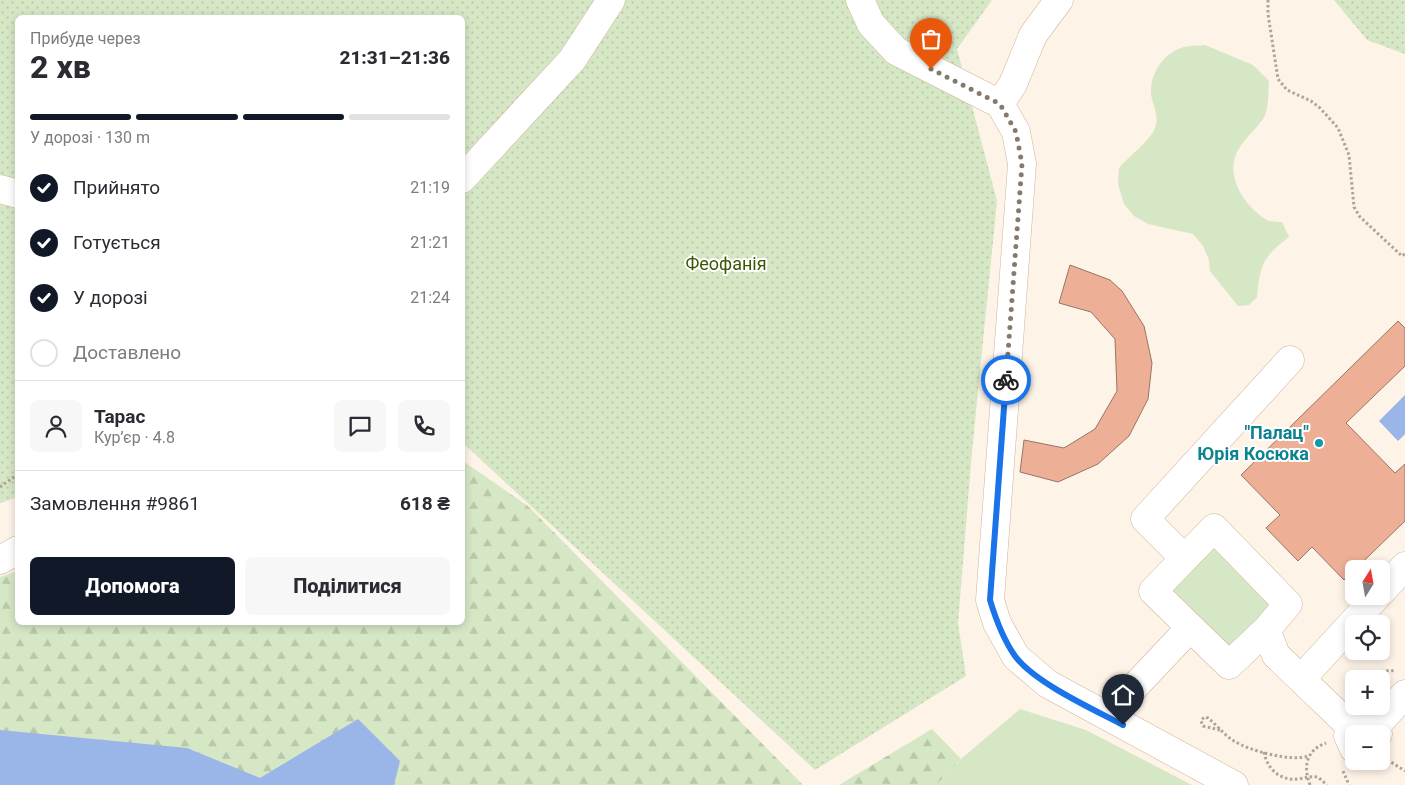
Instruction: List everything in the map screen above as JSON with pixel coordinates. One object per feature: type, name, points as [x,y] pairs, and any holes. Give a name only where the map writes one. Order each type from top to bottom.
[{"type":"lane","points":[[465,176],[572,60],[611,0]]},
{"type":"lane","points":[[860,0],[871,24],[896,51],[1000,104],[1016,132],[1022,164],[990,600],[996,624],[1016,657],[1048,684],[1234,785]]},
{"type":"lane","points":[[1000,104],[1013,84],[1033,35],[1059,0]]},
{"type":"lane","points":[[0,190],[15,193]]},
{"type":"lane","points":[[1183,557],[1145,519],[1290,360]]},
{"type":"lane","points":[[1214,528],[1288,604],[1266,630],[1229,665],[1189,629],[1153,591],[1183,557],[1214,528]]},
{"type":"lane","points":[[0,560],[15,552]]},
{"type":"lane","points":[[1390,582],[1405,566]]},
{"type":"lane","points":[[1302,678],[1369,605]]},
{"type":"lane","points":[[1107,716],[1189,629]]},
{"type":"lane","points":[[1266,630],[1276,655],[1351,725]]},
{"type":"lane","points":[[1368,725],[1400,682]]},
{"type":"path","points":[[1268,0],[1268,14],[1278,79],[1287,90],[1311,101],[1320,108],[1338,128],[1349,155],[1354,207],[1360,217],[1402,256],[1405,254]]},
{"type":"path","points":[[0,487],[15,476]]},
{"type":"path","points":[[1390,673],[1400,682]]},
{"type":"path","points":[[1220,730],[1203,726],[1201,720],[1204,717],[1208,718],[1234,742],[1294,759],[1308,756]]},
{"type":"path","points":[[1310,785],[1307,777],[1308,756],[1314,748],[1322,744],[1345,739]]},
{"type":"path","points":[[1264,752],[1268,766],[1279,775],[1294,779],[1318,777],[1327,785]]},
{"type":"path","points":[[1390,762],[1396,767],[1405,770]]},
{"type":"green space","name":"Феофанія","points":[[0,0],[992,0],[957,49],[997,201],[972,451],[958,623],[966,676],[815,770],[465,445],[465,15],[15,15],[15,498],[0,503]]},
{"type":"green space","points":[[1334,0],[1405,0],[1405,54],[1367,40]]},
{"type":"green space","points":[[1205,45],[1253,65],[1269,81],[1268,103],[1265,115],[1237,152],[1234,162],[1235,181],[1251,207],[1267,220],[1282,222],[1289,237],[1273,250],[1264,262],[1257,297],[1249,305],[1238,306],[1210,271],[1209,260],[1203,246],[1193,234],[1148,224],[1134,216],[1124,204],[1118,184],[1119,168],[1144,143],[1155,128],[1157,119],[1151,86],[1155,72],[1163,60],[1175,51],[1187,46]]},
{"type":"green space","points":[[465,462],[528,506],[803,785],[0,785],[0,577],[15,572],[15,625],[465,625]]},
{"type":"green space","points":[[1209,542],[1274,608],[1223,651],[1168,586]]},
{"type":"green space","points":[[1020,709],[1086,730],[1192,785],[936,785],[961,759]]},
{"type":"green space","points":[[932,729],[961,759],[936,785],[839,785]]},
{"type":"water","points":[[1405,395],[1405,434],[1398,441],[1379,421]]},
{"type":"water","points":[[358,719],[400,761],[394,785],[0,785],[0,730],[187,748],[260,778]]},
{"type":"building","points":[[1070,265],[1110,280],[1122,291],[1144,326],[1152,363],[1148,399],[1129,436],[1098,464],[1058,482],[1020,472],[1024,440],[1064,448],[1095,429],[1117,391],[1115,339],[1091,312],[1059,303]]},
{"type":"building","name":"\"Палац\" Юрія Косюка","points":[[1398,321],[1405,328],[1405,366],[1346,423],[1395,473],[1405,464],[1405,521],[1365,560],[1345,560],[1344,580],[1312,547],[1298,561],[1266,528],[1280,515],[1241,475]]},
{"type":"way so far","points":[[931,69],[1000,104],[1016,132],[1022,164],[1006,380]]},
{"type":"place","name":"\"Палац\" Юрія Косюка","points":[[1319,443]]},
{"type":"route","points":[[1006,380],[990,600],[996,624],[1016,657],[1048,684],[1123,725]]}]
